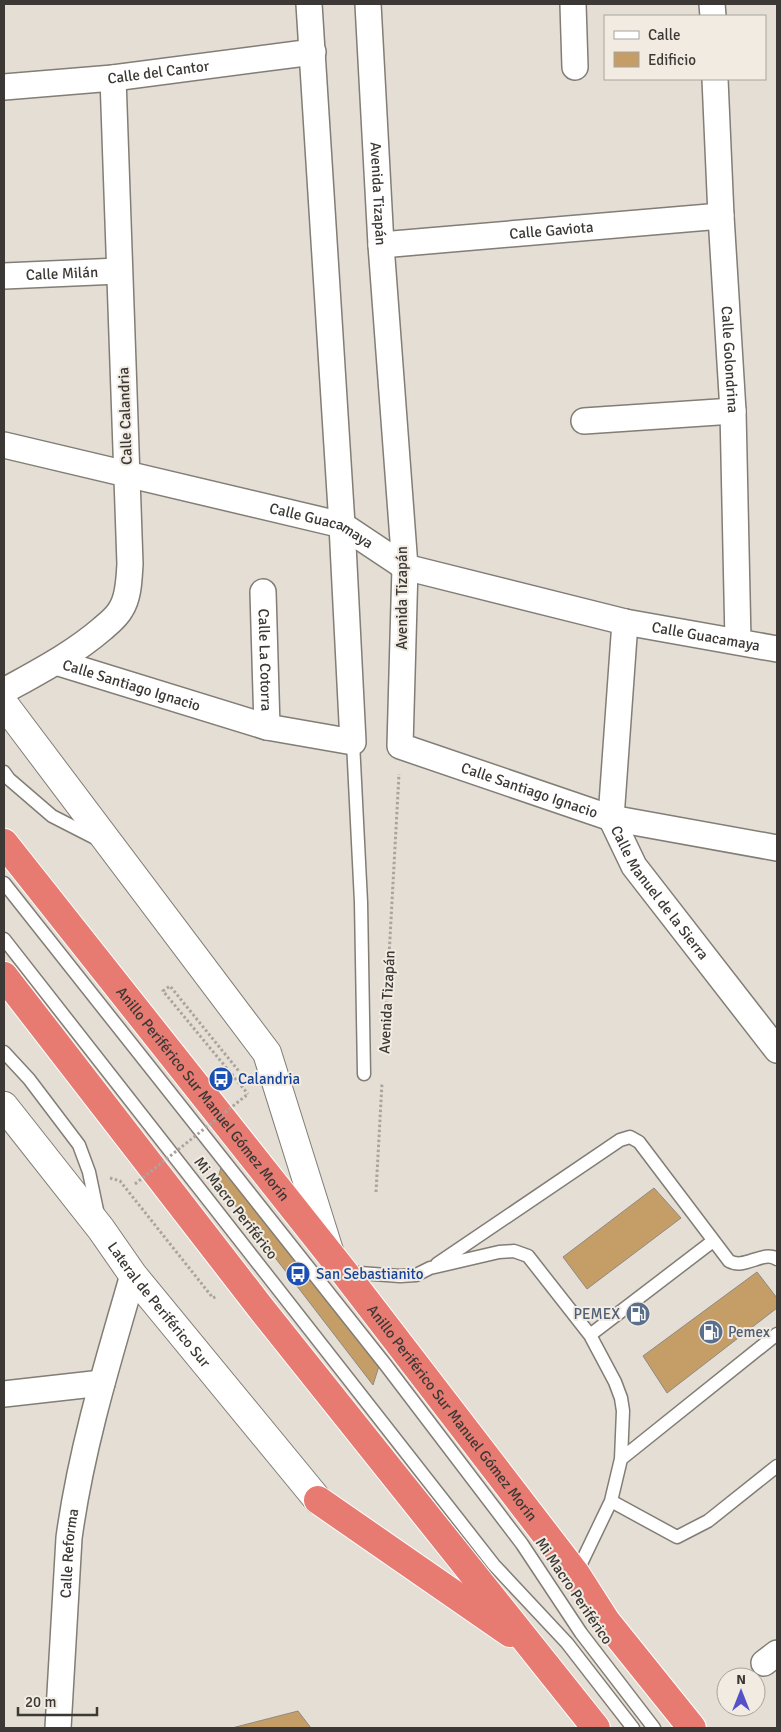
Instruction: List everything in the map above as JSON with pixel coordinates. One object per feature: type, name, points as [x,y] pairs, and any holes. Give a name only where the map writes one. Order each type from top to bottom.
[{"type":"highway","name":"Anillo Periférico Sur Manuel Gómez Morín","points":[[4,843],[338,1264],[576,1574],[606,1621],[692,1728]]},
{"type":"highway","points":[[4,976],[260,1307],[596,1728]]},
{"type":"highway","points":[[318,1500],[536,1651]]},
{"type":"street","points":[[310,4],[342,524],[353,742]]},
{"type":"street","name":"Avenida Tizapán","points":[[368,4],[381,245],[404,567],[400,746]]},
{"type":"street","points":[[573,4],[575,67]]},
{"type":"street","name":"Calle del Cantor","points":[[4,87],[113,78],[313,52]]},
{"type":"street","name":"Calle Calandria","points":[[4,691],[56,662],[96,634],[113,620],[122,609],[126,594],[130,564],[113,78]]},
{"type":"street","name":"Calle Golondrina","points":[[715,80],[733,411],[738,641]]},
{"type":"street","name":"Calle Gaviota","points":[[381,245],[721,216]]},
{"type":"street","name":"Calle Milán","points":[[4,276],[119,271]]},
{"type":"street","points":[[584,421],[733,411]]},
{"type":"street","name":"Calle Guacamaya","points":[[4,445],[342,524],[404,567],[625,622],[777,649]]},
{"type":"street","name":"Calle La Cotorra","points":[[263,592],[267,727]]},
{"type":"street","name":"Calle Manuel de la Sierra","points":[[625,622],[611,818],[634,866],[777,1050]]},
{"type":"street","name":"Calle Santiago Ignacio","points":[[56,662],[267,727],[353,742]]},
{"type":"street","points":[[4,704],[267,1053],[338,1264]]},
{"type":"street","name":"Calle Santiago Ignacio","points":[[400,746],[611,818],[777,848]]},
{"type":"street","name":"Lateral de Periférico Sur","points":[[4,1106],[101,1229],[133,1275],[318,1500]]},
{"type":"street","name":"Calle Reforma","points":[[58,1728],[69,1538],[73,1507],[102,1383],[133,1275]]},
{"type":"street","points":[[4,1394],[102,1383]]},
{"type":"lane","points":[[353,742],[361,902],[364,1074]]},
{"type":"lane","points":[[4,772],[9,779],[52,816],[111,845]]},
{"type":"lane","name":"Mi Macro Periférico","points":[[4,883],[385,1364],[522,1544],[581,1633],[654,1728]]},
{"type":"lane","name":"Mi Macro Periférico","points":[[4,939],[494,1565],[567,1643],[634,1728]]},
{"type":"lane","points":[[4,1052],[28,1079],[79,1145],[89,1172],[101,1229]]},
{"type":"lane","points":[[338,1264],[400,1276],[416,1275],[430,1268],[620,1140],[630,1137],[639,1142],[729,1261],[739,1265],[769,1256],[777,1259]]},
{"type":"lane","points":[[590,1335],[713,1241]]},
{"type":"lane","points":[[430,1268],[499,1252],[514,1251],[528,1256],[590,1335],[615,1382],[621,1398],[623,1411],[621,1459],[611,1501],[576,1574]]},
{"type":"lane","points":[[621,1459],[777,1334]]},
{"type":"lane","points":[[611,1501],[677,1537],[708,1521],[777,1466]]},
{"type":"path","name":"Avenida Tizapán","points":[[385,1034],[400,746]]},
{"type":"path","points":[[135,1184],[248,1094],[163,991],[170,986],[242,1075],[267,1053]]},
{"type":"path","name":"Avenida Tizapán","points":[[376,1192],[383,1073]]},
{"type":"path","points":[[89,1172],[120,1181],[213,1298],[222,1293]]},
{"type":"building","name":"San Sebastianito","points":[[222,1164],[379,1366],[373,1385],[217,1182]]},
{"type":"building","name":"Pemex","points":[[654,1188],[681,1218],[587,1289],[563,1257]]},
{"type":"building","name":"Pemex","points":[[757,1272],[777,1298],[777,1308],[667,1393],[643,1356]]},
{"type":"building","points":[[298,1711],[311,1728],[232,1728]]},
{"type":"place","name":"Calandria","points":[[221,1079]]},
{"type":"place","name":"San Sebastianito","points":[[298,1274]]},
{"type":"place","name":"PEMEX","points":[[638,1314]]},
{"type":"place","name":"Pemex","points":[[711,1332]]}]
